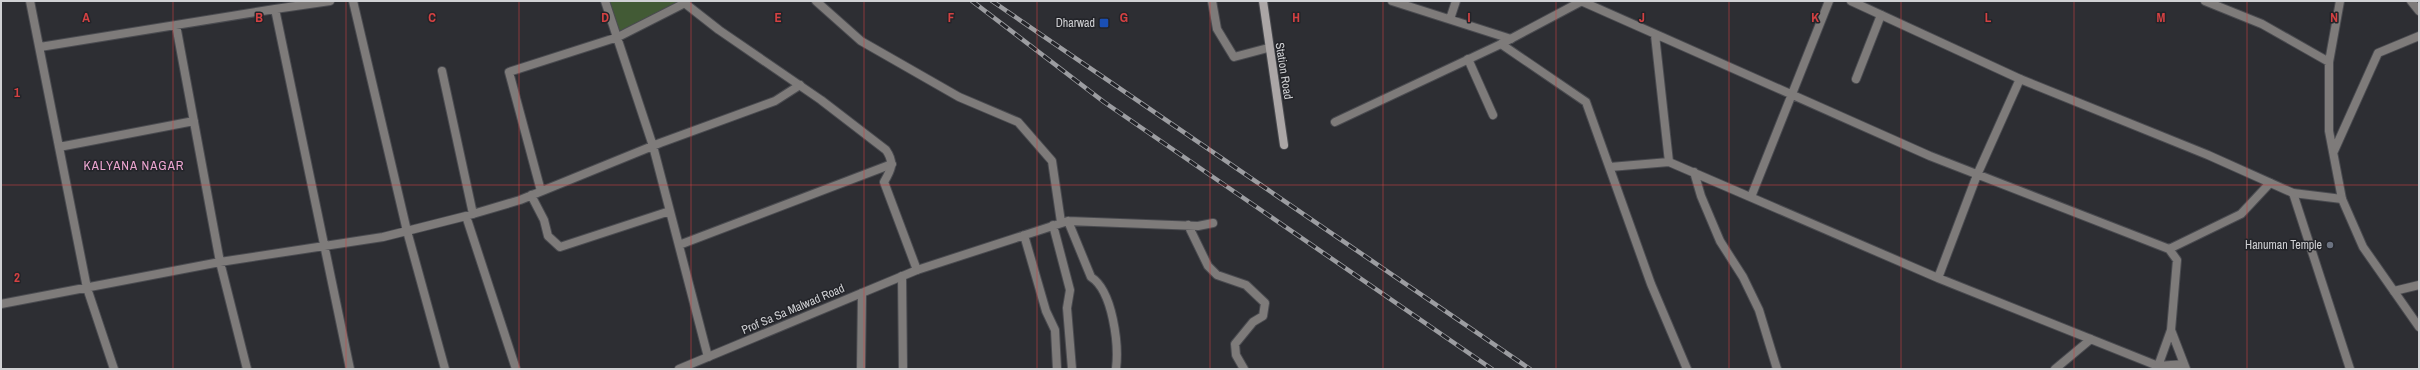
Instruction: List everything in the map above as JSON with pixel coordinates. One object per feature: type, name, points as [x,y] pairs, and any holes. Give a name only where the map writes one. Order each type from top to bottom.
[{"type":"main road","name":"Station Road","points":[[1263,1],[1268,48],[1284,145]]},
{"type":"street","points":[[30,1],[87,288],[114,369]]},
{"type":"street","points":[[40,47],[330,1]]},
{"type":"street","points":[[353,1],[407,231],[445,369]]},
{"type":"street","points":[[605,1],[653,146],[708,357]]},
{"type":"street","points":[[816,1],[861,41],[959,97],[1018,122],[1052,161],[1070,290],[1067,308],[1072,369]]},
{"type":"street","points":[[1212,1],[1217,29],[1234,57],[1268,48]]},
{"type":"street","points":[[1392,1],[1511,39]]},
{"type":"street","points":[[1450,19],[1456,1]]},
{"type":"street","points":[[1335,122],[1501,44],[1581,1],[1791,96],[1977,175],[2170,249],[2177,260],[2171,330],[2158,368]]},
{"type":"street","points":[[1751,197],[1829,1]]},
{"type":"street","points":[[1851,1],[2020,79],[2208,155],[2293,194],[2342,199]]},
{"type":"street","points":[[2205,1],[2262,24],[2329,62]]},
{"type":"street","points":[[2340,1],[2329,62],[2329,131],[2342,199],[2364,248],[2419,327]]},
{"type":"street","points":[[2411,1],[2419,12]]},
{"type":"street","points":[[541,191],[509,72],[618,37],[684,2],[720,30],[800,85],[866,136],[880,144],[891,157],[892,168],[884,182],[917,270]]},
{"type":"street","points":[[275,9],[323,246],[350,369]]},
{"type":"street","points":[[1856,79],[1881,15]]},
{"type":"street","points":[[176,25],[220,262],[247,369]]},
{"type":"street","points":[[1655,35],[1669,162]]},
{"type":"street","points":[[2334,151],[2378,53],[2419,36]]},
{"type":"street","points":[[1501,44],[1571,90],[1586,102],[1651,284],[1687,369]]},
{"type":"street","points":[[1468,59],[1493,115]]},
{"type":"street","points":[[442,71],[470,215],[516,369]]},
{"type":"street","points":[[1938,278],[1977,175],[2020,79]]},
{"type":"street","points":[[1,304],[220,262],[407,231],[470,215],[531,195],[653,146],[775,101],[800,85]]},
{"type":"street","points":[[59,147],[194,120]]},
{"type":"street","points":[[1610,168],[1669,162],[1938,278],[2091,339],[2158,368],[2185,367],[2171,330]]},
{"type":"street","points":[[679,246],[892,164]]},
{"type":"street","points":[[1694,172],[1701,196],[1720,241],[1743,277],[1760,310],[1777,369]]},
{"type":"street","points":[[2170,249],[2241,214],[2270,183]]},
{"type":"street","points":[[2293,194],[2350,369]]},
{"type":"street","points":[[531,195],[544,220],[548,236],[560,247],[670,210]]},
{"type":"street","points":[[1061,223],[1198,226],[1213,223]]},
{"type":"street","points":[[1061,223],[1091,277],[1098,281],[1110,305],[1114,333],[1116,369]]},
{"type":"street","name":"Prof Sa Sa Malwad Road","points":[[679,369],[917,270],[1061,223]]},
{"type":"street","points":[[1188,225],[1208,266],[1217,275],[1246,285],[1265,302],[1263,316],[1254,322],[1235,344],[1236,356],[1244,369]]},
{"type":"street","points":[[1024,235],[1046,311],[1055,330],[1057,369]]},
{"type":"street","points":[[902,276],[903,369]]},
{"type":"street","points":[[2394,291],[2419,285]]},
{"type":"street","points":[[861,369],[862,293]]},
{"type":"street","points":[[2055,369],[2091,339]]},
{"type":"green space","points":[[605,1],[683,1],[618,37]]},
{"type":"railway","points":[[972,1],[1104,102],[1492,369]]},
{"type":"railway","points":[[992,1],[1530,369]]},
{"type":"place","name":"Dharwad","points":[[1104,23]]},
{"type":"place","name":"Hanuman Temple","points":[[2330,245]]},
{"type":"district","name":"KALYANA NAGAR","points":[[134,165]]}]
